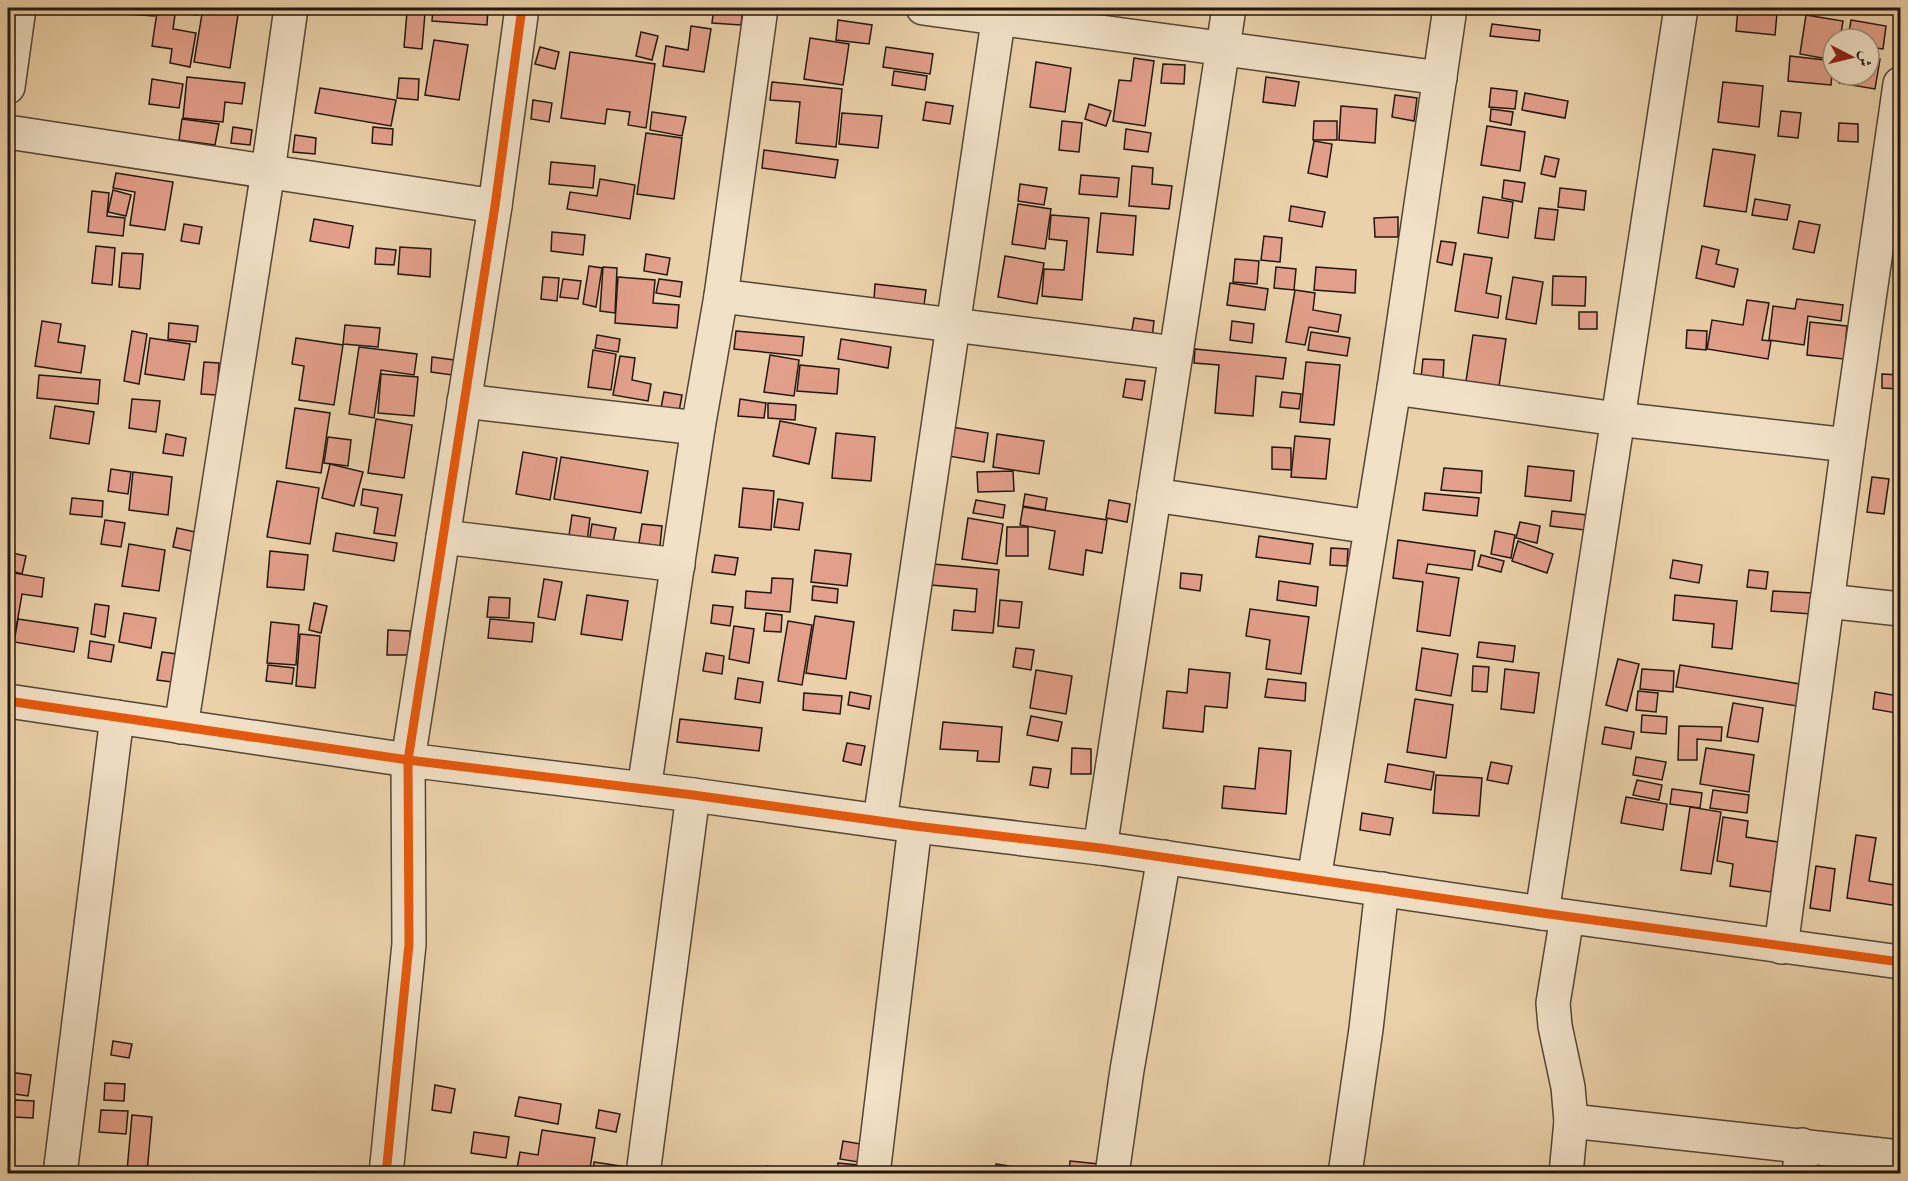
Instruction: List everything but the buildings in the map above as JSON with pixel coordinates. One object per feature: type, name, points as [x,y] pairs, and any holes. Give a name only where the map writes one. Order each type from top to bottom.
[{"type":"street","points":[[8,87],[19,8]]},
{"type":"street","points":[[181,727],[268,171],[291,8]]},
{"type":"street","points":[[386,1173],[409,944],[408,760],[495,206],[522,8]]},
{"type":"street","points":[[644,789],[698,428],[721,296],[761,8]]},
{"type":"street","points":[[923,8],[999,12],[1440,78]]},
{"type":"street","points":[[1100,848],[1229,8]]},
{"type":"street","points":[[1314,879],[1394,388],[1450,8]]},
{"type":"street","points":[[1566,1173],[1571,1121],[1568,1087],[1555,1026],[1553,1004],[1554,915],[1617,418],[1681,8]]},
{"type":"street","points":[[880,820],[999,12]]},
{"type":"street","points":[[1781,947],[1848,445],[1898,130],[1900,84]]},
{"type":"street","points":[[8,132],[495,206]]},
{"type":"street","points":[[721,296],[1176,353]]},
{"type":"street","points":[[1394,388],[1617,418],[1848,445]]},
{"type":"street","points":[[464,401],[698,428]]},
{"type":"street","points":[[1154,495],[1371,527]]},
{"type":"street","points":[[443,537],[678,566]]},
{"type":"street","points":[[1827,601],[1900,609]]},
{"type":"street","points":[[8,701],[408,760],[1100,848],[1554,915],[1900,962]]},
{"type":"street","points":[[60,1173],[117,717]]},
{"type":"street","points":[[643,1173],[693,795]]},
{"type":"street","points":[[873,1173],[915,826]]},
{"type":"street","points":[[1112,1173],[1126,1070],[1164,857]]},
{"type":"street","points":[[1345,1173],[1366,1029],[1382,889]]},
{"type":"street","points":[[1571,1121],[1801,1159],[1900,1157]]},
{"type":"cycle path","points":[[386,1174],[409,944],[408,760],[495,206],[522,8]]},
{"type":"cycle path","points":[[8,701],[408,760],[1100,848],[1542,913],[1900,962]]}]
